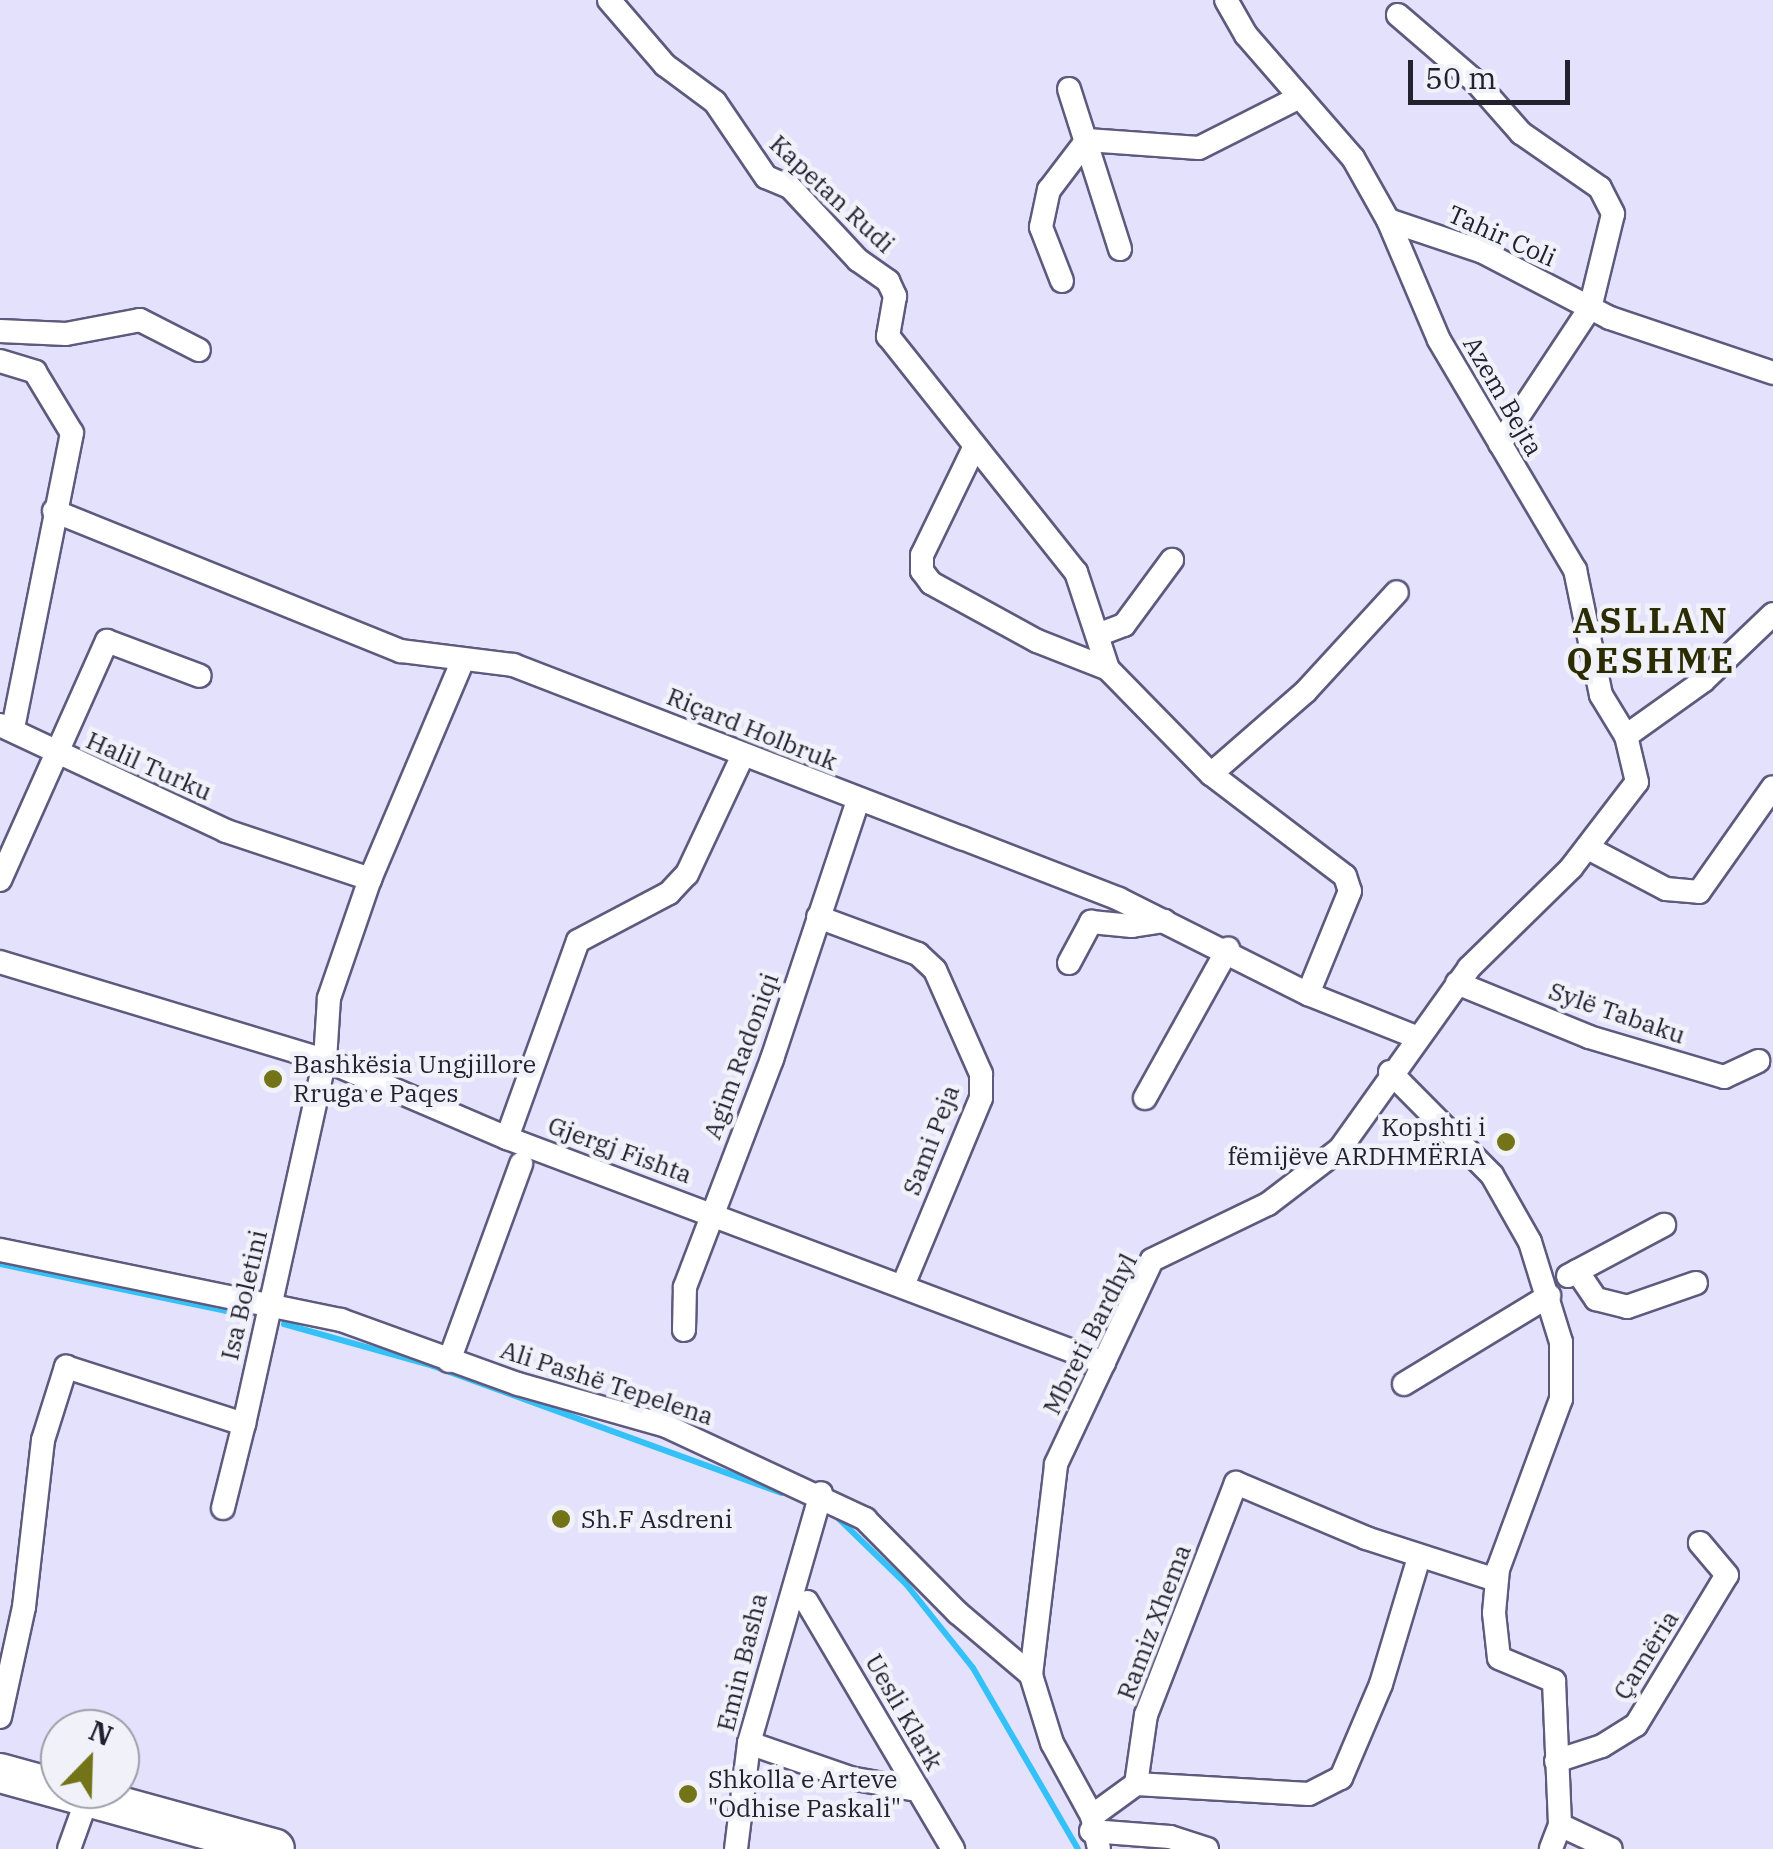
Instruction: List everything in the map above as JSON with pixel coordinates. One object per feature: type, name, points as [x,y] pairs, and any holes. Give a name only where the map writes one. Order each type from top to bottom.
[{"type":"main road","points":[[0,1773],[40,1785]]},
{"type":"main road","points":[[125,1809],[275,1849]]},
{"type":"street","name":"Kapetan Rudi","points":[[609,0],[664,66],[715,102],[766,177],[790,188],[858,260],[888,281],[896,296],[888,336],[1076,572],[1100,634],[1108,669]]},
{"type":"street","name":"Azem Bejta","points":[[1226,0],[1246,35],[1352,158],[1388,220],[1438,340],[1575,570],[1601,695],[1626,736]]},
{"type":"street","points":[[1398,15],[1477,83],[1521,133],[1600,188],[1613,214],[1590,308],[1500,444]]},
{"type":"street","points":[[1069,89],[1120,249]]},
{"type":"street","points":[[1086,140],[1200,148],[1300,97]]},
{"type":"street","points":[[1062,281],[1041,227],[1049,190],[1086,140]]},
{"type":"street","name":"Tahir Coli","points":[[1388,220],[1483,252],[1590,308],[1773,374]]},
{"type":"street","points":[[0,330],[66,334],[140,320],[199,350]]},
{"type":"street","points":[[0,361],[35,372],[72,433],[6,726],[60,756],[0,880]]},
{"type":"street","points":[[974,448],[922,554],[922,571],[931,583],[1037,642],[1108,669],[1211,774],[1346,876],[1350,891],[1308,994]]},
{"type":"street","name":"Riçard Holbruk","points":[[54,511],[401,651],[462,662],[513,665],[1166,920],[1308,994],[1416,1038]]},
{"type":"street","points":[[1100,634],[1124,625],[1172,560]]},
{"type":"street","points":[[1211,774],[1306,691],[1397,592]]},
{"type":"street","points":[[1626,736],[1703,681],[1773,614]]},
{"type":"street","name":"Halil Turku","points":[[200,676],[107,642],[60,756],[226,830],[370,879]]},
{"type":"street","name":"Isa Boletini","points":[[223,1508],[325,1060],[329,998],[370,879],[462,662]]},
{"type":"street","name":"Mbreti Bardhyl","points":[[1094,1832],[1052,1743],[1031,1674],[1056,1464],[1152,1260],[1268,1204],[1340,1149],[1390,1072],[1458,983],[1588,848],[1637,782],[1626,736]]},
{"type":"street","points":[[507,1138],[578,942],[669,893],[687,874],[743,755]]},
{"type":"street","points":[[1588,848],[1666,889],[1699,892],[1773,788]]},
{"type":"street","name":"Agim Radoniqi","points":[[684,1330],[685,1287],[858,801]]},
{"type":"street","name":"Sami Peja","points":[[818,916],[918,954],[936,970],[982,1074],[981,1098],[903,1284]]},
{"type":"street","points":[[1069,964],[1090,922],[1132,926],[1166,920]]},
{"type":"street","points":[[1144,1098],[1228,950]]},
{"type":"street","name":"Gjergj Fishta","points":[[0,962],[325,1060],[507,1138],[713,1212],[1104,1363]]},
{"type":"street","name":"Sylë Tabaku","points":[[1458,983],[1589,1037],[1724,1077],[1758,1061]]},
{"type":"street","points":[[1390,1072],[1492,1176],[1548,1291],[1561,1342],[1562,1399],[1496,1580],[1500,1658],[1554,1681],[1560,1826],[1551,1849]]},
{"type":"street","points":[[449,1360],[521,1164]]},
{"type":"street","points":[[1404,1384],[1577,1271],[1664,1225]]},
{"type":"street","name":"Ali Pashë Tepelena","points":[[0,1250],[184,1292],[271,1303],[341,1320],[449,1360],[666,1426],[821,1493],[865,1518],[958,1614],[1031,1674]]},
{"type":"street","points":[[1577,1271],[1596,1299],[1627,1307],[1696,1283]]},
{"type":"street","points":[[0,1717],[24,1607],[43,1440],[66,1367],[244,1424]]},
{"type":"street","name":"Ramiz Xhema","points":[[1136,1784],[1146,1715],[1236,1484],[1419,1556]]},
{"type":"street","name":"Emin Basha","points":[[736,1849],[749,1743],[821,1493]]},
{"type":"street","name":"Çamëria","points":[[1556,1760],[1602,1746],[1636,1725],[1728,1575],[1700,1543]]},
{"type":"street","points":[[1094,1832],[1136,1784],[1309,1794],[1341,1778],[1381,1684],[1419,1556],[1496,1580]]},
{"type":"street","name":"Uesli Klark","points":[[807,1602],[953,1849]]},
{"type":"street","points":[[749,1743],[850,1778],[911,1790]]},
{"type":"street","points":[[69,1849],[83,1809]]},
{"type":"street","points":[[1560,1826],[1611,1849]]},
{"type":"street","points":[[1094,1832],[1170,1837],[1207,1849]]},
{"type":"waterway","points":[[0,1264],[250,1316]]},
{"type":"waterway","points":[[284,1324],[433,1366],[782,1493]]},
{"type":"waterway","points":[[837,1517],[906,1584],[973,1668],[1078,1849]]},
{"type":"place","name":"Bashkësia Ungjillore Rruga e Paqes","points":[[273,1079]]},
{"type":"place","name":"Kopshti i fëmijëve ARDHMËRIA","points":[[1506,1142]]},
{"type":"place","name":"Sh.F Asdreni","points":[[561,1519]]},
{"type":"place","name":"Shkolla e Arteve \"Odhise Paskali\"","points":[[688,1794]]},
{"type":"district","name":"ASLLAN QESHME","points":[[1651,640]]}]
